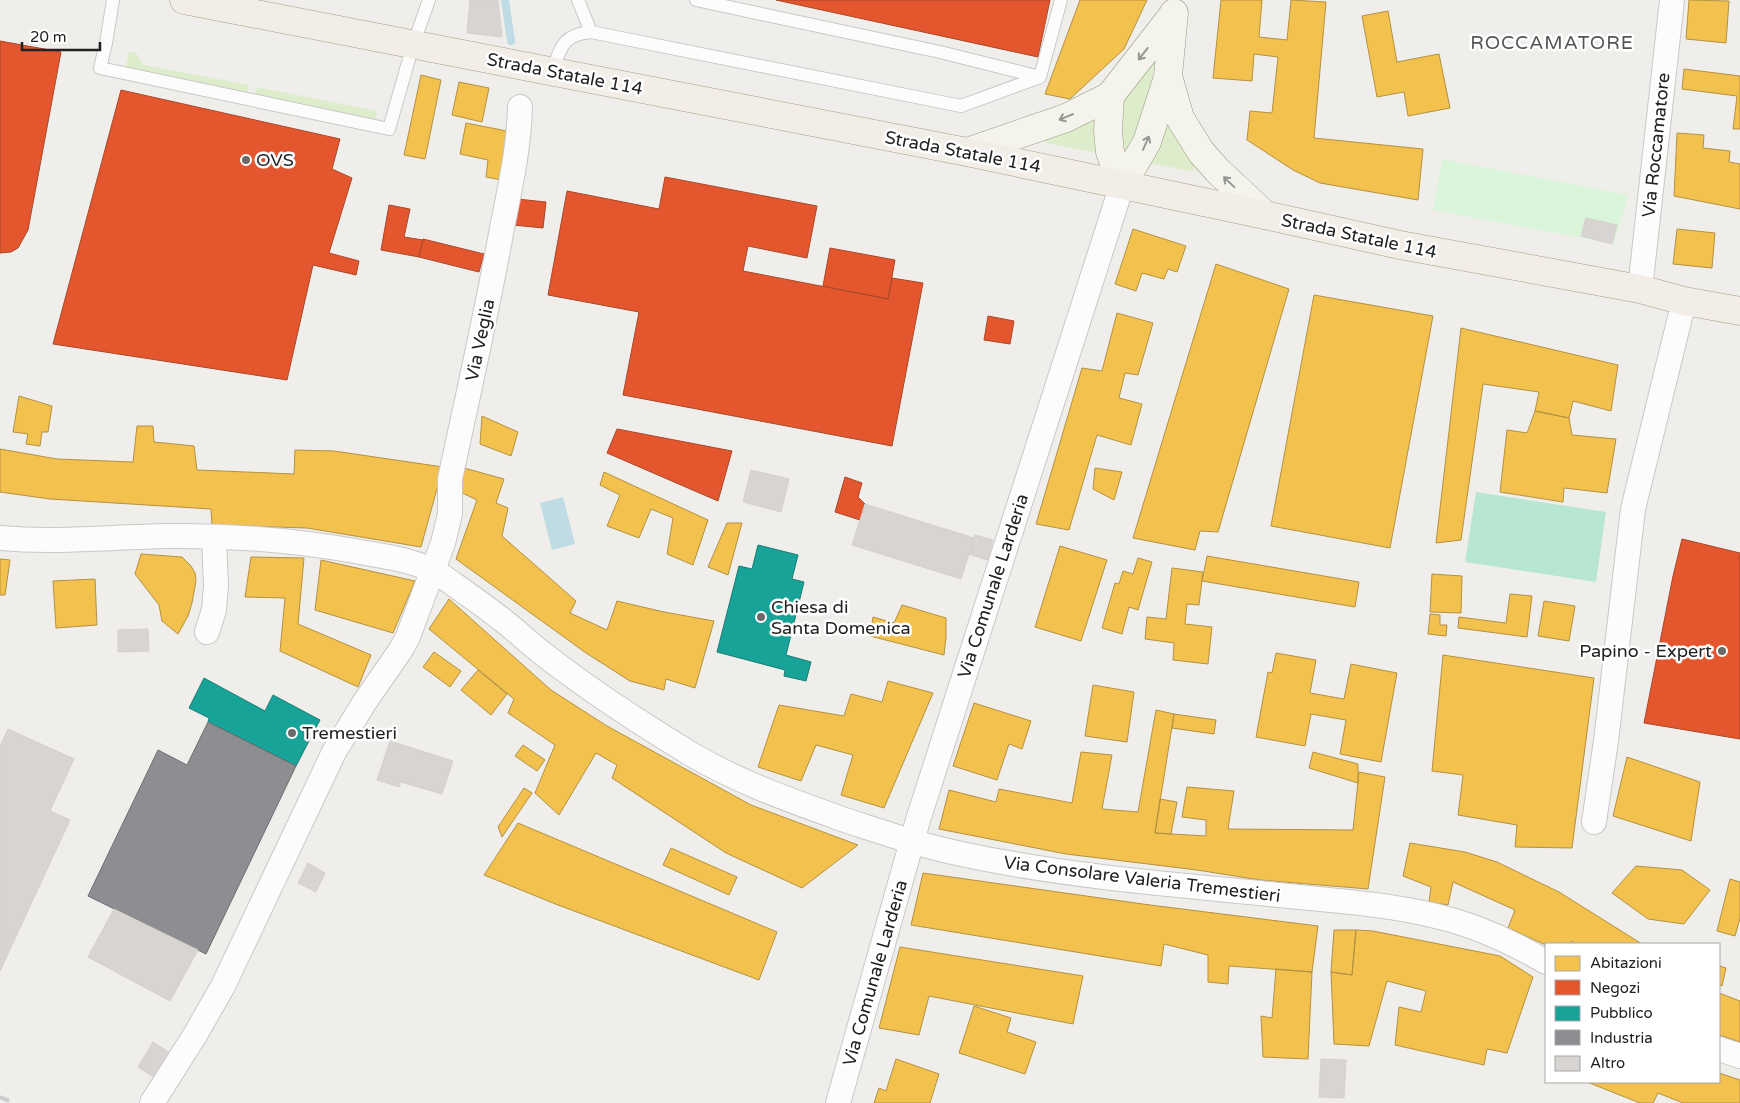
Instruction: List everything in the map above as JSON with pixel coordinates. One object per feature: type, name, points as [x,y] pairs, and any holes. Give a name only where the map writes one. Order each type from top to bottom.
[{"type":"main road","name":"Strada Statale 114","points":[[184,0],[967,152],[1444,254],[1640,289],[1684,301],[1740,311]]},
{"type":"street","name":"Via Roccamatore","points":[[1640,289],[1672,0]]},
{"type":"street","name":"Via Comunale Larderia","points":[[838,1103],[912,841],[1122,185],[1147,142],[1168,76],[1176,8]]},
{"type":"street","name":"Via Comunale Larderia","points":[[967,152],[1066,118],[1110,96],[1176,8]]},
{"type":"street","name":"Via Comunale Larderia","points":[[1168,76],[1180,118],[1201,152],[1216,170],[1265,215]]},
{"type":"street","points":[[1110,96],[1108,131],[1110,152],[1122,185]]},
{"type":"street","name":"Via Veglia","points":[[152,1103],[223,986],[334,752],[364,702],[407,639],[433,570],[450,514],[450,479],[514,166],[520,124],[520,107]]},
{"type":"street","points":[[1594,822],[1606,741],[1633,509],[1684,301]]},
{"type":"street","name":"Via Consolare Valeria Tremestieri","points":[[0,538],[62,541],[159,536],[258,538],[304,542],[411,561],[433,570],[503,620],[542,653],[578,679],[693,755],[760,789],[912,841],[966,855],[1107,878],[1400,909],[1438,916],[1514,944],[1545,961]]},
{"type":"street","points":[[207,632],[215,602],[214,537]]},
{"type":"street","points":[[1720,1049],[1740,1056]]},
{"type":"lane","points":[[113,0],[100,68],[389,129],[413,45],[429,0]]},
{"type":"lane","points":[[578,0],[591,32]]},
{"type":"lane","points":[[696,0],[940,52],[1040,77]]},
{"type":"lane","points":[[1040,77],[1061,0]]},
{"type":"lane","points":[[552,72],[561,46],[576,34],[591,32],[961,106],[1040,77]]},
{"type":"green space","points":[[129,52],[136,53],[144,65],[249,85],[246,96],[125,71]]},
{"type":"green space","points":[[1153,59],[1155,64],[1144,114],[1129,150],[1124,151],[1121,147],[1122,101]]},
{"type":"green space","points":[[257,87],[377,111],[374,123],[254,97]]},
{"type":"green space","points":[[1096,110],[1097,153],[1046,143],[1044,140],[1045,137]]},
{"type":"green space","points":[[1166,120],[1194,165],[1194,170],[1190,171],[1150,163]]},
{"type":"green space","points":[[1442,159],[1628,195],[1614,244],[1433,210]]},
{"type":"green space","points":[[1476,492],[1606,512],[1596,582],[1465,562]]},
{"type":"water","points":[[563,497],[575,544],[552,550],[540,503]]},
{"type":"building: Abitazioni","points":[[1080,0],[1147,0],[1124,49],[1070,99],[1045,94]]},
{"type":"building: Abitazioni","points":[[1221,0],[1262,0],[1259,37],[1287,40],[1291,0],[1326,2],[1314,138],[1423,149],[1418,200],[1320,183],[1293,170],[1247,140],[1250,111],[1272,113],[1278,57],[1254,54],[1252,81],[1213,78]]},
{"type":"building: Abitazioni","points":[[1689,0],[1729,1],[1726,43],[1686,39]]},
{"type":"building: Abitazioni","points":[[1388,11],[1397,62],[1439,54],[1450,108],[1408,116],[1404,92],[1377,97],[1362,16]]},
{"type":"building: Abitazioni","points":[[1684,69],[1740,76],[1740,129],[1733,129],[1737,96],[1682,89]]},
{"type":"building: Abitazioni","points":[[421,75],[441,80],[425,159],[404,155]]},
{"type":"building: Abitazioni","points":[[459,82],[489,88],[482,122],[452,115]]},
{"type":"building: Abitazioni","points":[[466,123],[512,132],[502,180],[486,177],[488,160],[460,154]]},
{"type":"building: Abitazioni","points":[[1677,133],[1704,135],[1703,148],[1730,151],[1729,162],[1740,164],[1740,209],[1674,196]]},
{"type":"building: Abitazioni","points":[[1133,229],[1186,246],[1177,272],[1168,269],[1164,279],[1142,273],[1136,291],[1115,284]]},
{"type":"building: Abitazioni","points":[[1677,229],[1715,233],[1712,268],[1673,264]]},
{"type":"building: Abitazioni","points":[[1216,264],[1289,289],[1218,532],[1200,531],[1195,550],[1133,538]]},
{"type":"building: Abitazioni","points":[[1314,295],[1433,316],[1390,548],[1271,526]]},
{"type":"building: Abitazioni","points":[[1117,313],[1153,323],[1138,375],[1125,373],[1119,398],[1142,404],[1131,445],[1097,435],[1069,530],[1036,524],[1082,368],[1102,371]]},
{"type":"building: Abitazioni","points":[[1461,328],[1618,365],[1611,411],[1573,401],[1569,418],[1535,411],[1539,392],[1483,384],[1461,540],[1436,543]]},
{"type":"building: Abitazioni","points":[[19,396],[52,406],[48,432],[42,432],[40,446],[26,444],[28,434],[13,432]]},
{"type":"building: Abitazioni","points":[[1535,411],[1569,418],[1572,435],[1616,439],[1607,493],[1564,488],[1563,502],[1500,492],[1507,430],[1527,433]]},
{"type":"building: Abitazioni","points":[[482,416],[518,432],[511,456],[480,444]]},
{"type":"building: Abitazioni","points":[[137,426],[153,426],[154,442],[194,446],[197,470],[294,474],[295,450],[334,451],[443,467],[421,547],[307,528],[212,525],[211,509],[50,499],[0,492],[0,449],[57,459],[133,462]]},
{"type":"building: Abitazioni","points":[[464,468],[504,479],[496,503],[508,508],[502,536],[576,601],[570,613],[607,630],[617,601],[714,621],[695,688],[666,679],[664,690],[630,681],[586,653],[456,559],[477,500],[458,491]]},
{"type":"building: Abitazioni","points":[[1095,468],[1122,472],[1114,500],[1093,489]]},
{"type":"building: Abitazioni","points":[[604,472],[708,520],[693,565],[667,554],[673,518],[651,509],[639,538],[607,526],[620,495],[600,485]]},
{"type":"building: Abitazioni","points":[[727,523],[742,523],[728,575],[708,567]]},
{"type":"building: Abitazioni","points":[[1060,546],[1107,560],[1081,641],[1035,627]]},
{"type":"building: Abitazioni","points":[[141,554],[182,557],[195,573],[196,581],[192,603],[188,616],[178,634],[162,621],[159,605],[135,574]]},
{"type":"building: Abitazioni","points":[[1207,556],[1359,582],[1355,607],[1202,581]]},
{"type":"building: Abitazioni","points":[[251,557],[304,558],[298,624],[371,655],[358,687],[280,651],[285,598],[245,597]]},
{"type":"building: Abitazioni","points":[[1138,558],[1152,562],[1138,610],[1129,607],[1122,634],[1102,628],[1115,583],[1119,584],[1123,571],[1133,574]]},
{"type":"building: Abitazioni","points":[[0,559],[10,560],[5,595],[0,595]]},
{"type":"building: Abitazioni","points":[[321,560],[415,581],[393,633],[315,610]]},
{"type":"building: Abitazioni","points":[[1172,568],[1203,572],[1199,605],[1187,604],[1185,624],[1212,627],[1208,664],[1173,660],[1174,643],[1145,639],[1147,617],[1166,619]]},
{"type":"building: Abitazioni","points":[[1432,574],[1462,576],[1461,613],[1430,612]]},
{"type":"building: Abitazioni","points":[[95,579],[97,625],[56,628],[53,581]]},
{"type":"building: Abitazioni","points":[[1510,594],[1532,596],[1527,637],[1458,628],[1459,617],[1506,623]]},
{"type":"building: Abitazioni","points":[[449,599],[551,690],[607,726],[751,805],[858,845],[802,888],[726,853],[612,778],[617,765],[596,753],[559,815],[535,793],[555,745],[508,713],[514,699],[429,629]]},
{"type":"building: Abitazioni","points":[[1544,601],[1575,606],[1569,641],[1538,636]]},
{"type":"building: Abitazioni","points":[[902,605],[946,618],[944,655],[870,636],[873,617],[894,623]]},
{"type":"building: Abitazioni","points":[[1430,614],[1440,615],[1440,625],[1447,625],[1446,636],[1428,634]]},
{"type":"building: Abitazioni","points":[[434,652],[461,671],[450,687],[423,667]]},
{"type":"building: Abitazioni","points":[[1276,653],[1316,660],[1310,693],[1344,699],[1351,664],[1397,673],[1381,762],[1340,754],[1346,720],[1311,714],[1305,746],[1256,737],[1268,672],[1272,673]]},
{"type":"building: Abitazioni","points":[[1443,655],[1594,678],[1572,848],[1515,847],[1517,825],[1458,815],[1463,775],[1432,771]]},
{"type":"building: Abitazioni","points":[[478,670],[507,694],[491,715],[461,690]]},
{"type":"building: Abitazioni","points":[[888,681],[933,693],[884,808],[841,795],[853,755],[816,745],[801,781],[758,767],[779,705],[844,716],[851,694],[882,702]]},
{"type":"building: Abitazioni","points":[[1093,685],[1134,692],[1127,742],[1085,736]]},
{"type":"building: Abitazioni","points":[[974,703],[1031,721],[1022,749],[1009,744],[997,780],[953,766]]},
{"type":"building: Abitazioni","points":[[1156,710],[1174,714],[1155,833],[1206,836],[1206,820],[1182,817],[1187,787],[1234,791],[1228,829],[1353,830],[1359,772],[1385,777],[1368,889],[1260,880],[1197,870],[1066,854],[939,829],[949,790],[996,802],[999,789],[1072,803],[1081,752],[1112,755],[1102,809],[1138,812]]},
{"type":"building: Abitazioni","points":[[1174,714],[1216,720],[1214,734],[1172,728]]},
{"type":"building: Abitazioni","points":[[523,745],[545,760],[537,771],[515,756]]},
{"type":"building: Abitazioni","points":[[1313,752],[1358,764],[1358,783],[1309,768]]},
{"type":"building: Abitazioni","points":[[1627,757],[1700,782],[1691,841],[1613,816]]},
{"type":"building: Abitazioni","points":[[524,788],[532,793],[502,837],[498,827]]},
{"type":"building: Abitazioni","points":[[1160,799],[1177,802],[1171,834],[1155,833]]},
{"type":"building: Abitazioni","points":[[518,823],[777,932],[759,980],[558,905],[484,875]]},
{"type":"building: Abitazioni","points":[[1410,843],[1465,852],[1497,862],[1559,892],[1640,943],[1574,943],[1571,941],[1570,943],[1545,943],[1545,945],[1508,928],[1515,910],[1453,882],[1448,905],[1429,902],[1431,887],[1403,876]]},
{"type":"building: Abitazioni","points":[[671,848],[737,877],[729,895],[663,865]]},
{"type":"building: Abitazioni","points":[[1636,866],[1682,870],[1710,890],[1684,924],[1648,919],[1612,893]]},
{"type":"building: Abitazioni","points":[[923,873],[1150,905],[1318,926],[1312,972],[1229,966],[1228,984],[1208,982],[1208,955],[1164,944],[1161,966],[911,925]]},
{"type":"building: Abitazioni","points":[[1730,879],[1740,882],[1740,918],[1735,936],[1717,931]]},
{"type":"building: Abitazioni","points":[[1334,930],[1356,930],[1352,975],[1331,972]]},
{"type":"building: Abitazioni","points":[[1356,930],[1373,931],[1500,956],[1533,977],[1507,1053],[1487,1049],[1484,1065],[1395,1045],[1399,1007],[1421,1012],[1426,991],[1387,981],[1369,1046],[1334,1044],[1331,972],[1352,975]]},
{"type":"building: Abitazioni","points":[[900,947],[1083,976],[1073,1024],[929,996],[919,1035],[879,1028]]},
{"type":"building: Abitazioni","points":[[1720,966],[1726,968],[1722,986],[1720,985]]},
{"type":"building: Abitazioni","points":[[1276,969],[1312,972],[1308,1059],[1263,1057],[1261,1016],[1272,1018]]},
{"type":"building: Abitazioni","points":[[1720,993],[1740,1001],[1740,1042],[1720,1035]]},
{"type":"building: Abitazioni","points":[[974,1006],[1011,1018],[1007,1032],[1036,1042],[1025,1074],[959,1053]]},
{"type":"building: Abitazioni","points":[[896,1059],[939,1074],[930,1103],[874,1103],[879,1088],[886,1091]]},
{"type":"building: Abitazioni","points":[[1720,1073],[1740,1080],[1740,1103],[1683,1103],[1658,1093],[1653,1103],[1640,1103],[1590,1083],[1720,1083]]},
{"type":"building: Negozi","points":[[776,0],[1050,0],[1038,57]]},
{"type":"building: Negozi","points":[[0,41],[61,52],[28,230],[18,248],[11,252],[0,253]]},
{"type":"building: Negozi","points":[[121,90],[340,139],[332,169],[352,178],[329,253],[359,261],[356,275],[313,265],[287,380],[53,344]]},
{"type":"building: Negozi","points":[[665,177],[817,206],[807,258],[748,246],[743,271],[888,299],[892,278],[923,283],[892,446],[623,395],[639,312],[548,295],[567,191],[659,209]]},
{"type":"building: Negozi","points":[[517,199],[546,202],[543,228],[513,225]]},
{"type":"building: Negozi","points":[[389,205],[410,209],[404,237],[423,240],[419,257],[381,250]]},
{"type":"building: Negozi","points":[[423,239],[484,254],[479,272],[419,257]]},
{"type":"building: Negozi","points":[[830,248],[895,260],[888,299],[823,286]]},
{"type":"building: Negozi","points":[[988,316],[1014,321],[1010,344],[984,340]]},
{"type":"building: Negozi","points":[[617,429],[732,451],[718,501],[607,453]]},
{"type":"building: Negozi","points":[[845,477],[862,483],[858,497],[865,504],[860,520],[835,512]]},
{"type":"building: Negozi","points":[[1682,539],[1740,553],[1740,739],[1644,723]]},
{"type":"building: Pubblico","name":"Chiesa di Santa Domenica","points":[[758,545],[798,555],[792,579],[804,582],[786,655],[811,662],[806,681],[784,676],[785,670],[717,652],[739,566],[752,569]]},
{"type":"building: Pubblico","points":[[204,678],[265,711],[273,695],[320,720],[296,766],[208,722],[209,718],[189,708]]},
{"type":"building: Industria","points":[[208,722],[296,766],[206,954],[88,896],[158,750],[187,765]]},
{"type":"building: Altro","points":[[470,0],[498,0],[502,37],[467,33]]},
{"type":"building: Altro","points":[[1586,218],[1617,225],[1612,244],[1581,236]]},
{"type":"building: Altro","points":[[751,470],[789,479],[781,512],[743,502]]},
{"type":"building: Altro","points":[[865,504],[974,538],[961,579],[852,545]]},
{"type":"building: Altro","points":[[975,535],[993,540],[987,560],[969,554]]},
{"type":"building: Altro","points":[[148,629],[149,651],[118,652],[118,630]]},
{"type":"building: Altro","points":[[8,729],[74,759],[50,811],[70,820],[0,971],[0,746]]},
{"type":"building: Altro","points":[[390,741],[453,761],[442,794],[401,782],[399,787],[377,780]]},
{"type":"building: Altro","points":[[308,863],[325,873],[316,892],[298,883]]},
{"type":"building: Altro","points":[[114,909],[198,950],[170,1001],[88,957]]},
{"type":"building: Altro","points":[[153,1042],[170,1053],[155,1078],[138,1067]]},
{"type":"building: Altro","points":[[1321,1059],[1346,1060],[1344,1098],[1319,1097]]},
{"type":"waterway","points":[[505,0],[511,41]]},
{"type":"railway","points":[[0,1097],[14,1103]]},
{"type":"place","name":"OVS","points":[[246,160]]},
{"type":"place","name":"Chiesa di Santa Domenica","points":[[761,617]]},
{"type":"place","name":"Papino - Expert","points":[[1722,651]]},
{"type":"place","name":"Tremestieri","points":[[292,733]]},
{"type":"district","name":"ROCCAMATORE","points":[[1552,42]]}]
